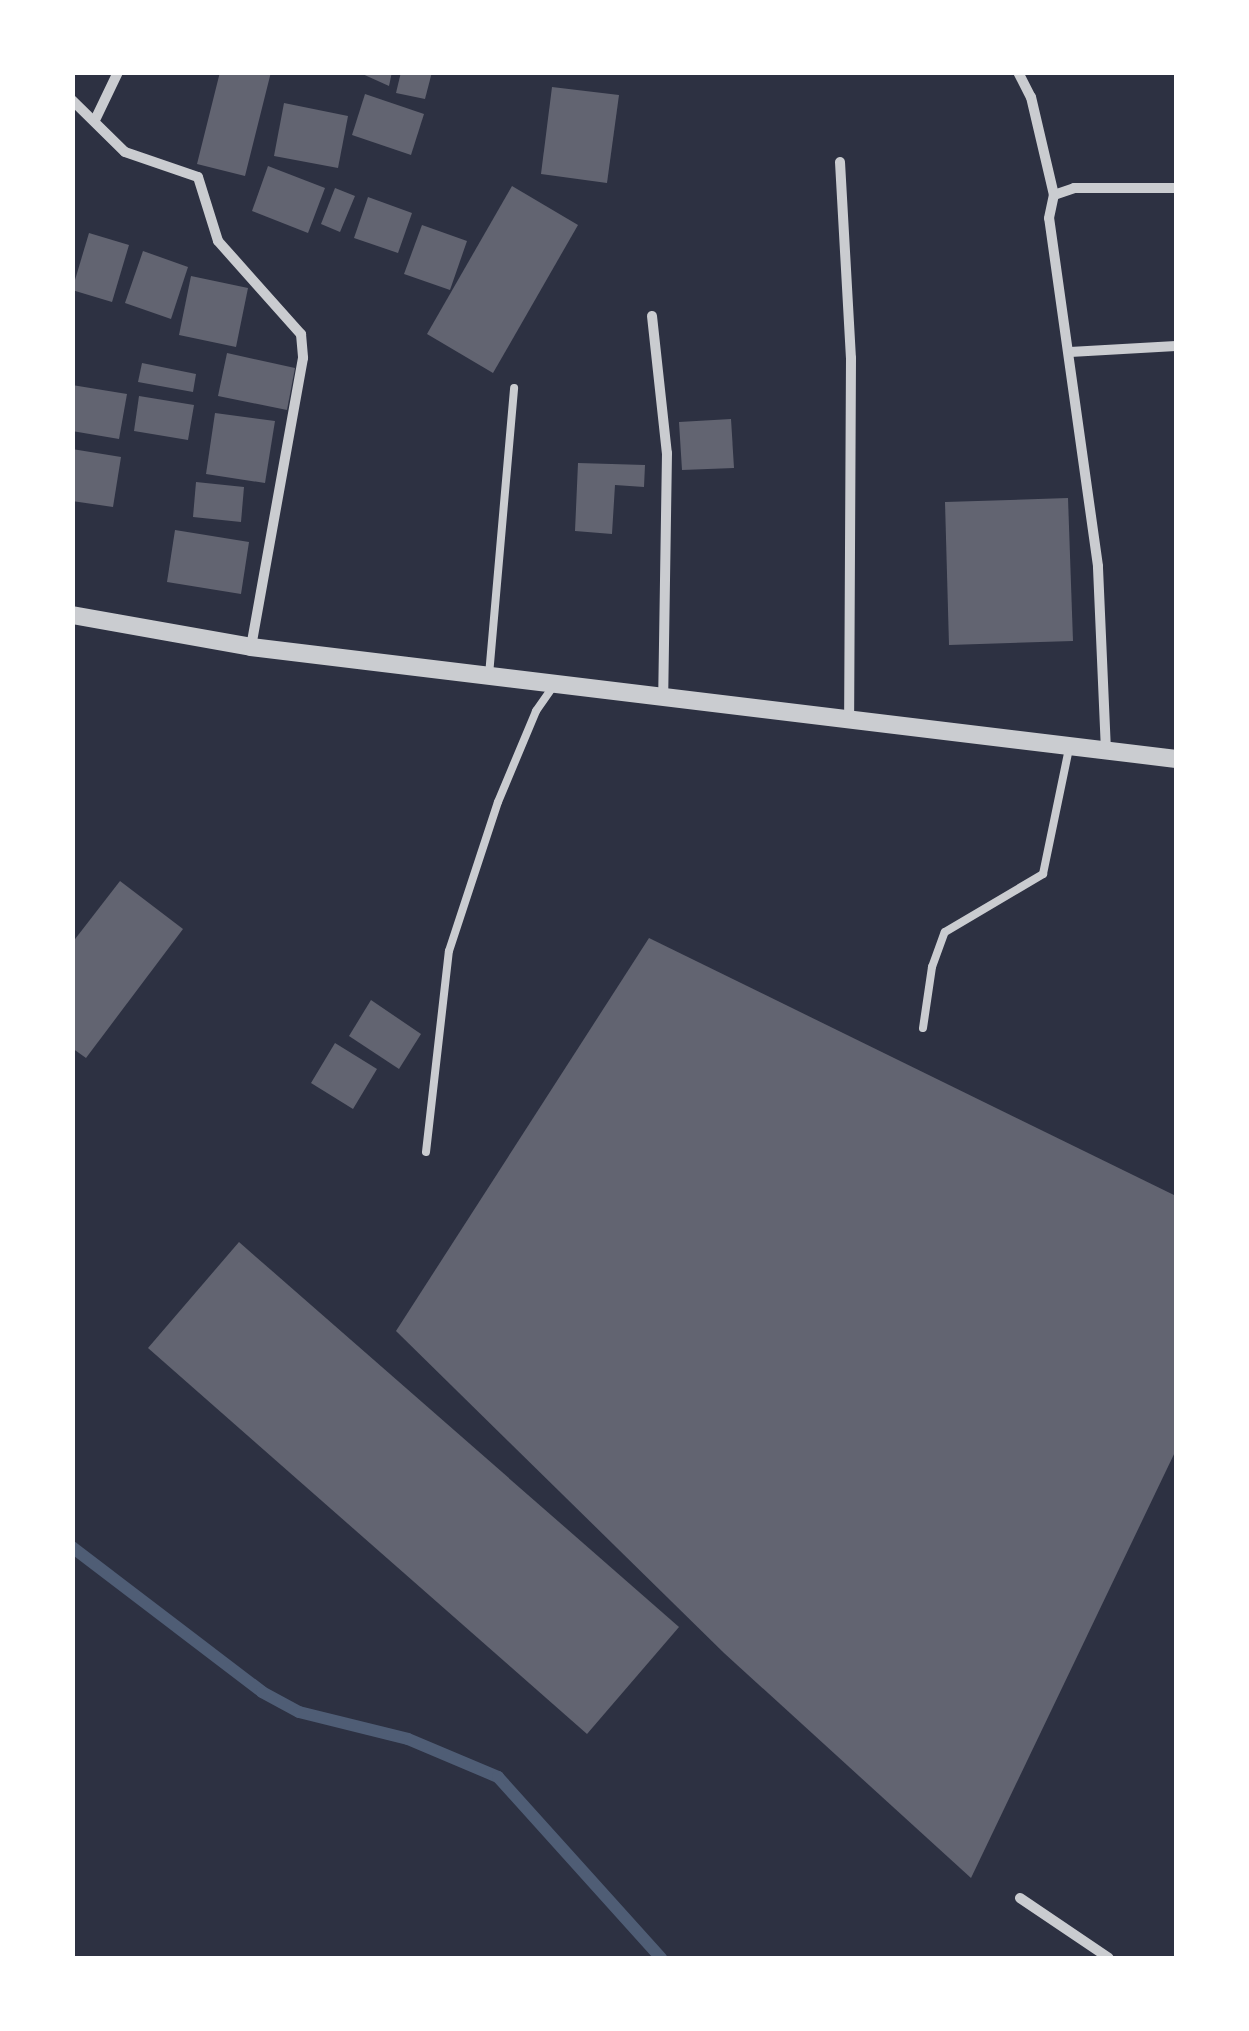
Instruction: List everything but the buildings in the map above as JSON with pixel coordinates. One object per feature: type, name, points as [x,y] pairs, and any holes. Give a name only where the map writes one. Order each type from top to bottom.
[{"type":"street","points":[[96,118],[118,72]]},
{"type":"street","points":[[1018,72],[1031,97],[1054,195],[1048,218],[1098,566],[1106,752]]},
{"type":"street","points":[[72,100],[96,118],[125,152],[198,177],[218,241],[301,334],[303,358],[251,647]]},
{"type":"street","points":[[840,162],[851,358],[849,716]]},
{"type":"street","points":[[1054,195],[1074,188],[1176,188]]},
{"type":"street","points":[[652,316],[667,453],[663,695]]},
{"type":"street","points":[[1070,352],[1176,346]]},
{"type":"street","points":[[72,616],[251,647],[849,716],[1176,760]]},
{"type":"street","points":[[1020,1898],[1109,1958]]},
{"type":"lane","points":[[489,676],[514,388]]},
{"type":"lane","points":[[426,1152],[449,952],[506,784],[536,711],[556,681]]},
{"type":"lane","points":[[923,1028],[932,967],[946,932],[1043,874],[1069,748]]},
{"type":"waterway","points":[[72,1547],[262,1692],[299,1712],[408,1739],[498,1777],[661,1958]]}]
